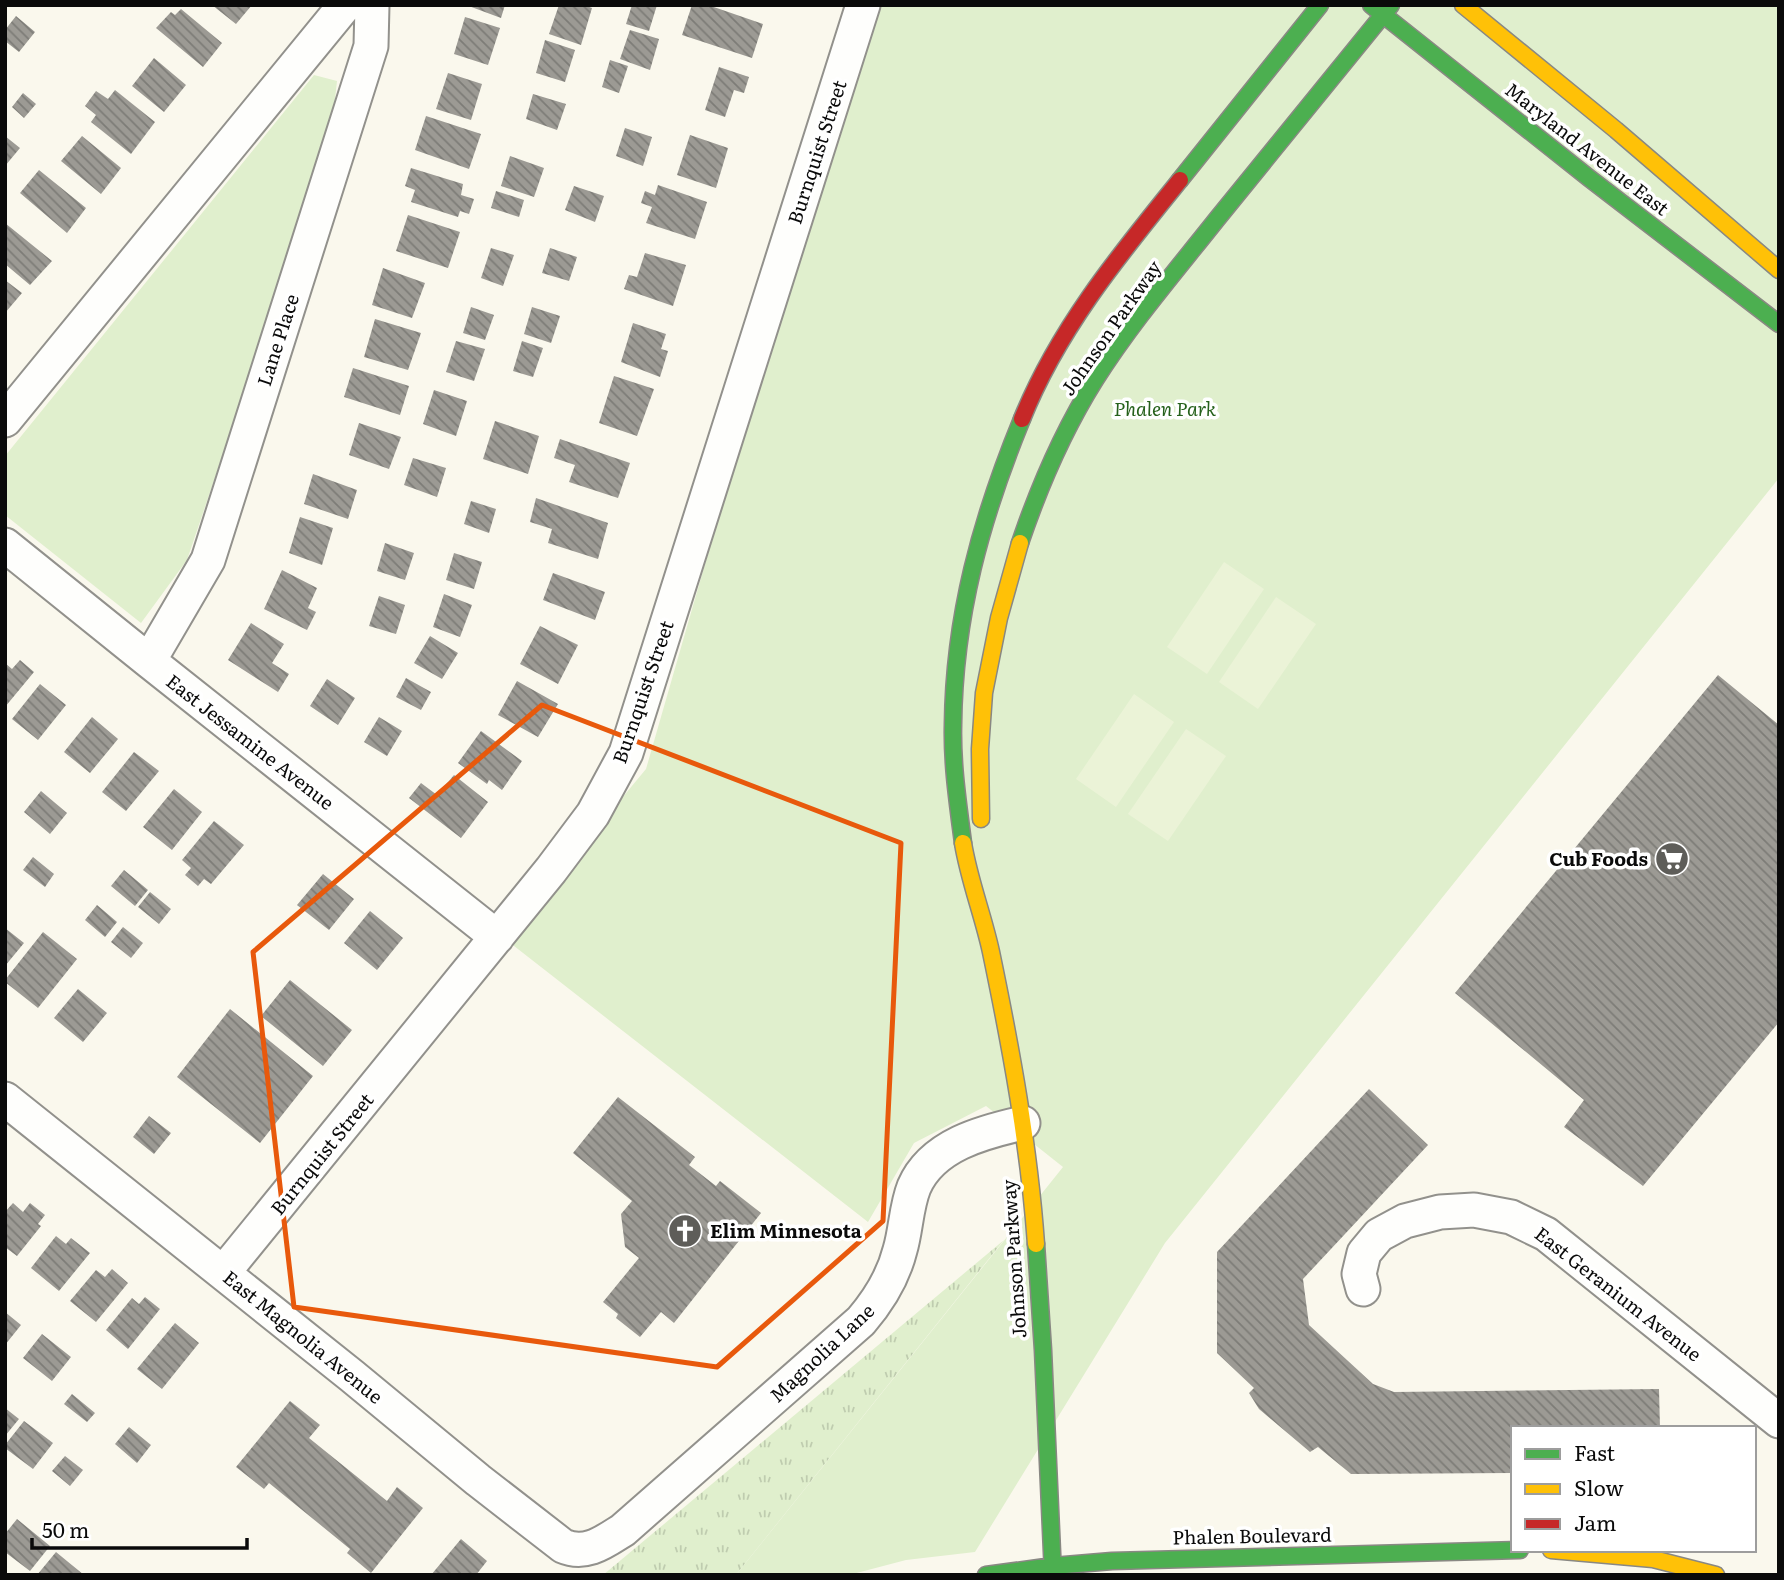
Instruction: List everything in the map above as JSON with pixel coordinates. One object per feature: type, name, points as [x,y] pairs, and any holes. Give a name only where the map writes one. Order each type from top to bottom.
[{"type":"street","points":[[5,420],[345,5]]},
{"type":"street","name":"Lane Place","points":[[149,662],[208,561],[371,46],[372,5]]},
{"type":"street","name":"Burnquist Street","points":[[223,1273],[551,870],[593,814],[626,752],[863,5]]},
{"type":"street","name":"Johnson Parkway","points":[[1053,1570],[1035,1219],[1023,1123],[989,943],[965,854],[953,766],[953,688],[962,610],[995,487],[1020,422],[1053,354],[1094,290],[1320,5]]},
{"type":"street","name":"Maryland Avenue East","points":[[1463,5],[1616,130],[1779,270]]},
{"type":"street","name":"Johnson Parkway","points":[[982,840],[979,788],[982,705],[1013,560],[1052,459],[1083,400],[1112,356],[1382,9]]},
{"type":"street","name":"Maryland Avenue East","points":[[1382,9],[1589,178],[1779,324]]},
{"type":"street","name":"East Jessamine Avenue","points":[[5,545],[497,937]]},
{"type":"street","name":"Johnson Parkway","points":[[984,866],[989,943]]},
{"type":"street","name":"East Magnolia Avenue","points":[[11,1116],[223,1273],[563,1546],[572,1550],[583,1550],[607,1540]]},
{"type":"street","name":"Magnolia Lane","points":[[607,1540],[623,1530],[861,1321],[879,1300],[889,1279],[900,1251],[914,1186],[934,1160],[953,1146],[987,1131],[1023,1123]]},
{"type":"street","name":"East Geranium Avenue","points":[[1363,1289],[1359,1274],[1364,1253],[1379,1235],[1405,1221],[1440,1212],[1474,1210],[1511,1217],[1546,1234],[1779,1421]]},
{"type":"street","name":"Phalen Boulevard","points":[[986,1575],[1053,1570],[1112,1561],[1511,1550]]},
{"type":"street","points":[[1574,1552],[1653,1559],[1716,1575]]},
{"type":"highlighted area","points":[[542,705],[901,843],[883,1221],[717,1367],[294,1307],[253,952]]},
{"type":"green space","name":"Phalen Park","points":[[866,5],[1779,5],[1779,478],[1165,1243],[975,1552],[906,1560],[849,1575],[736,1575],[1063,1167],[986,1106],[914,1143],[868,1222],[505,939],[646,769]]},
{"type":"green space","points":[[314,75],[337,81],[331,136],[187,560],[141,623],[5,515],[5,456]]},
{"type":"green space","points":[[1224,562],[1264,589],[1207,674],[1167,647]]},
{"type":"green space","points":[[1276,597],[1316,624],[1258,709],[1219,682]]},
{"type":"green space","points":[[1134,694],[1174,722],[1116,807],[1076,779]]},
{"type":"green space","points":[[1186,729],[1226,756],[1168,841],[1128,814]]},
{"type":"green space","points":[[1004,1240],[736,1575],[603,1575]]},
{"type":"building","points":[[212,5],[252,5],[236,24]]},
{"type":"building","points":[[466,5],[505,5],[501,18]]},
{"type":"building","points":[[559,5],[584,5],[592,8],[581,45],[549,34]]},
{"type":"building","points":[[632,5],[657,5],[649,31],[626,24]]},
{"type":"building","points":[[692,5],[708,5],[763,24],[752,58],[682,35]]},
{"type":"building","points":[[181,9],[222,43],[203,67],[156,28],[171,12],[175,15]]},
{"type":"building","points":[[16,16],[35,32],[19,52],[5,41],[5,30]]},
{"type":"building","points":[[465,17],[500,28],[488,65],[454,54]]},
{"type":"building","points":[[630,30],[659,39],[650,70],[620,59]]},
{"type":"building","points":[[545,40],[575,50],[565,82],[536,73]]},
{"type":"building","points":[[154,58],[186,85],[164,112],[132,86]]},
{"type":"building","points":[[610,60],[628,66],[619,93],[602,87]]},
{"type":"building","points":[[719,67],[749,77],[744,93],[734,90],[725,117],[705,110]]},
{"type":"building","points":[[448,73],[482,84],[471,120],[436,109]]},
{"type":"building","points":[[115,90],[155,122],[131,154],[91,122],[96,115],[85,106],[96,91],[108,99]]},
{"type":"building","points":[[23,93],[36,104],[24,118],[12,107]]},
{"type":"building","points":[[533,94],[566,104],[557,130],[526,119]]},
{"type":"building","points":[[426,116],[481,134],[469,169],[415,150]]},
{"type":"building","points":[[625,128],[652,137],[643,166],[616,156]]},
{"type":"building","points":[[690,135],[728,148],[716,188],[677,175]]},
{"type":"building","points":[[5,136],[20,148],[5,166]]},
{"type":"building","points":[[82,136],[121,168],[101,194],[61,161]]},
{"type":"building","points":[[510,156],[544,168],[534,197],[501,186]]},
{"type":"building","points":[[411,168],[463,184],[461,195],[474,199],[469,214],[460,211],[458,217],[411,202],[415,190],[405,186]]},
{"type":"building","points":[[39,170],[86,208],[67,233],[20,193]]},
{"type":"building","points":[[658,185],[707,202],[695,239],[646,223],[652,207],[641,203],[645,191],[655,195]]},
{"type":"building","points":[[574,186],[604,196],[595,222],[565,210]]},
{"type":"building","points":[[496,191],[524,200],[519,217],[491,208]]},
{"type":"building","points":[[408,215],[460,232],[448,268],[396,251]]},
{"type":"building","points":[[5,223],[52,261],[30,285],[5,264]]},
{"type":"building","points":[[491,248],[514,255],[503,286],[481,278]]},
{"type":"building","points":[[550,248],[577,257],[569,281],[542,273]]},
{"type":"building","points":[[645,253],[686,265],[673,306],[624,289],[629,275],[637,277]]},
{"type":"building","points":[[383,268],[425,283],[412,318],[372,305]]},
{"type":"building","points":[[5,280],[22,293],[5,313]]},
{"type":"building","points":[[471,307],[494,315],[485,340],[463,333]]},
{"type":"building","points":[[532,307],[560,316],[551,343],[524,334]]},
{"type":"building","points":[[375,319],[421,333],[408,370],[364,357]]},
{"type":"building","points":[[633,323],[666,334],[661,349],[668,351],[660,377],[621,362]]},
{"type":"building","points":[[456,341],[485,349],[474,381],[446,372]]},
{"type":"building","points":[[522,341],[543,348],[533,377],[513,371]]},
{"type":"building","points":[[353,368],[409,386],[400,415],[344,397]]},
{"type":"building","points":[[614,376],[654,389],[637,436],[599,423]]},
{"type":"building","points":[[434,390],[467,401],[456,436],[423,424]]},
{"type":"building","points":[[495,421],[539,436],[528,474],[483,459]]},
{"type":"building","points":[[359,423],[401,437],[389,469],[349,455]]},
{"type":"building","points":[[560,439],[630,463],[618,498],[569,482],[575,465],[554,458]]},
{"type":"building","points":[[413,458],[446,468],[437,497],[404,485]]},
{"type":"building","points":[[313,474],[357,490],[348,519],[304,504]]},
{"type":"building","points":[[536,498],[608,523],[598,559],[548,543],[552,529],[530,522]]},
{"type":"building","points":[[471,501],[496,509],[489,533],[464,524]]},
{"type":"building","points":[[300,517],[333,528],[322,565],[289,553]]},
{"type":"building","points":[[385,543],[414,553],[405,580],[377,571]]},
{"type":"building","points":[[454,553],[482,562],[474,589],[446,580]]},
{"type":"building","points":[[282,570],[317,588],[308,608],[316,612],[307,630],[264,609]]},
{"type":"building","points":[[553,573],[605,592],[595,620],[543,600]]},
{"type":"building","points":[[444,594],[472,605],[460,637],[433,627]]},
{"type":"building","points":[[379,596],[405,605],[396,634],[369,626]]},
{"type":"building","points":[[251,623],[284,644],[272,663],[289,674],[278,692],[228,660]]},
{"type":"building","points":[[540,626],[578,645],[558,684],[520,664]]},
{"type":"building","points":[[430,636],[458,653],[442,679],[414,663]]},
{"type":"building","points":[[20,660],[34,672],[5,707],[5,663],[12,669]]},
{"type":"building","name":"Cub Foods","points":[[1718,675],[1779,725],[1779,1022],[1643,1186],[1564,1127],[1584,1100],[1455,993]]},
{"type":"building","points":[[406,678],[431,692],[421,710],[396,697]]},
{"type":"building","points":[[327,679],[355,698],[338,725],[310,706]]},
{"type":"building","points":[[517,681],[558,704],[538,737],[498,715]]},
{"type":"building","points":[[40,684],[66,705],[38,740],[12,719]]},
{"type":"building","points":[[92,717],[118,739],[90,773],[64,752]]},
{"type":"building","points":[[379,717],[402,731],[387,756],[364,742]]},
{"type":"building","points":[[481,731],[522,761],[502,790],[489,780],[487,784],[458,763]]},
{"type":"building","points":[[134,752],[159,771],[126,811],[102,792]]},
{"type":"building","points":[[454,775],[488,802],[461,838],[409,798],[421,783],[437,795]]},
{"type":"building","points":[[174,789],[202,812],[172,850],[143,827]]},
{"type":"building","points":[[41,791],[67,813],[50,834],[24,812]]},
{"type":"building","points":[[214,821],[244,845],[211,884],[204,879],[198,886],[185,875],[191,868],[182,860]]},
{"type":"building","points":[[33,857],[54,874],[45,887],[23,870]]},
{"type":"building","points":[[124,870],[148,890],[135,906],[111,886]]},
{"type":"building","points":[[323,874],[354,899],[329,930],[297,905]]},
{"type":"building","points":[[150,892],[171,909],[159,924],[138,907]]},
{"type":"building","points":[[97,905],[117,922],[105,937],[85,920]]},
{"type":"building","points":[[370,911],[403,938],[377,970],[344,943]]},
{"type":"building","points":[[123,927],[143,943],[131,958],[111,942]]},
{"type":"building","points":[[5,928],[24,943],[5,966]]},
{"type":"building","points":[[43,932],[77,959],[38,1008],[5,980]]},
{"type":"building","points":[[290,980],[352,1030],[323,1066],[261,1016]]},
{"type":"building","points":[[78,989],[107,1013],[83,1042],[54,1018]]},
{"type":"building","points":[[230,1009],[313,1076],[260,1143],[177,1077]]},
{"type":"building","points":[[1369,1089],[1428,1145],[1303,1279],[1309,1325],[1373,1384],[1394,1392],[1659,1389],[1660,1426],[1511,1426],[1511,1473],[1351,1474],[1318,1447],[1310,1452],[1259,1409],[1249,1393],[1254,1388],[1217,1353],[1217,1252]]},
{"type":"building","name":"Elim Minnesota","points":[[618,1097],[695,1157],[689,1165],[716,1186],[720,1181],[761,1213],[674,1323],[661,1312],[640,1337],[616,1318],[618,1314],[603,1302],[639,1258],[625,1247],[621,1214],[632,1201],[573,1153]]},
{"type":"building","points":[[149,1116],[171,1133],[154,1154],[133,1137]]},
{"type":"building","points":[[13,1203],[23,1212],[30,1203],[45,1215],[38,1224],[41,1226],[17,1256],[5,1247],[5,1212]]},
{"type":"building","points":[[56,1236],[66,1244],[71,1238],[90,1253],[59,1291],[31,1268]]},
{"type":"building","points":[[112,1269],[128,1283],[96,1322],[70,1301],[96,1270],[105,1277]]},
{"type":"building","points":[[145,1297],[160,1309],[128,1349],[106,1330],[132,1298],[139,1304]]},
{"type":"building","points":[[5,1312],[21,1325],[5,1345]]},
{"type":"building","points":[[175,1323],[199,1343],[162,1389],[137,1369]]},
{"type":"building","points":[[42,1334],[71,1357],[52,1381],[23,1358]]},
{"type":"building","points":[[72,1394],[95,1413],[87,1422],[64,1404]]},
{"type":"building","points":[[290,1401],[320,1425],[309,1438],[387,1501],[397,1487],[423,1508],[371,1573],[347,1553],[350,1549],[269,1483],[264,1489],[236,1467]]},
{"type":"building","points":[[5,1408],[19,1419],[5,1436]]},
{"type":"building","points":[[24,1421],[53,1443],[33,1469],[5,1448]]},
{"type":"building","points":[[129,1427],[151,1445],[137,1463],[115,1444]]},
{"type":"building","points":[[65,1456],[83,1470],[70,1486],[52,1471]]},
{"type":"building","points":[[17,1519],[50,1546],[30,1571],[5,1552],[5,1534]]},
{"type":"building","points":[[461,1539],[487,1561],[476,1575],[431,1575]]},
{"type":"building","points":[[56,1552],[84,1575],[37,1575]]},
{"type":"traffic: fast","points":[[1180,180],[1320,5]]},
{"type":"traffic: fast","points":[[1371,5],[1779,324]]},
{"type":"traffic: fast","points":[[1020,543],[1062,439],[1083,399],[1109,359],[1169,278],[1391,5]]},
{"type":"traffic: fast","points":[[963,843],[953,740],[958,645],[982,531],[1022,419]]},
{"type":"traffic: fast","points":[[1036,1244],[1053,1575]]},
{"type":"traffic: fast","points":[[986,1575],[1112,1561],[1511,1550]]},
{"type":"traffic: slow","points":[[1463,5],[1616,130],[1779,270]]},
{"type":"traffic: slow","points":[[981,819],[980,749],[984,693],[999,618],[1020,543]]},
{"type":"traffic: slow","points":[[963,843],[991,952],[1012,1061],[1029,1171],[1036,1244]]},
{"type":"traffic: slow","points":[[1574,1552],[1653,1559],[1716,1575]]},
{"type":"traffic: jam","points":[[1022,419],[1053,354],[1072,323],[1113,264],[1180,180]]},
{"type":"place","name":"Cub Foods","points":[[1672,859]]},
{"type":"place","name":"Elim Minnesota","points":[[685,1231]]}]
